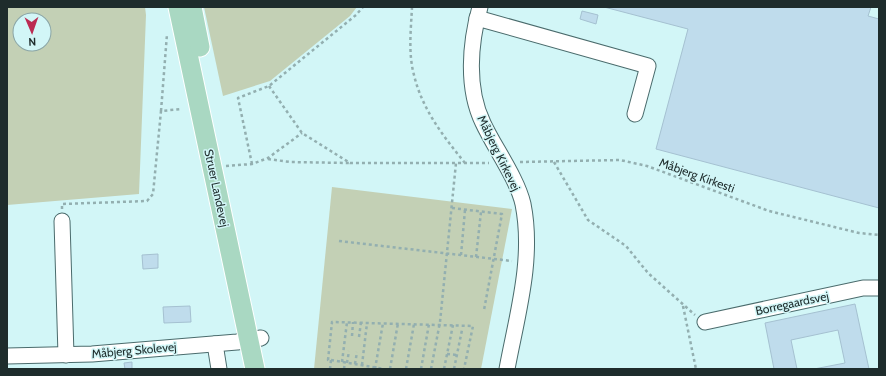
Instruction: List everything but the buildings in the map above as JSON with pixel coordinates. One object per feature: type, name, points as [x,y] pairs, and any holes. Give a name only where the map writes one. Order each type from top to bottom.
[{"type":"main road","name":"Struer Landevej","points":[[178,7],[255,339],[267,369]]},
{"type":"main road","name":"Struer Landevej","points":[[192,7],[225,167],[255,339],[255,369]]},
{"type":"street","points":[[479,12],[648,66],[636,114]]},
{"type":"street","name":"Måbjerg Kirkevej","points":[[479,12],[471,55],[473,92],[482,122],[505,162],[522,202],[527,230],[527,262],[507,369]]},
{"type":"street","points":[[62,221],[66,355]]},
{"type":"street","name":"Borregaardsvej","points":[[705,322],[863,288],[879,288]]},
{"type":"street","name":"Måbjerg Skolevej","points":[[7,356],[66,355],[215,344],[255,339]]},
{"type":"street","points":[[215,344],[219,369]]},
{"type":"path","points":[[252,164],[238,98],[269,86],[356,15],[363,7]]},
{"type":"path","points":[[412,7],[410,40],[414,75],[425,105],[438,130],[465,163]]},
{"type":"path","points":[[62,221],[62,204],[147,201],[152,194],[161,111],[167,31]]},
{"type":"path","points":[[269,86],[302,133],[350,163]]},
{"type":"path","points":[[161,111],[182,109]]},
{"type":"path","points":[[225,167],[252,164],[268,158],[302,133]]},
{"type":"path","name":"Måbjerg Kirkesti","points":[[268,158],[290,162],[350,163],[465,163],[620,160],[647,166],[768,211],[858,233],[879,235]]},
{"type":"path","points":[[554,162],[588,220],[626,246],[648,273],[683,305],[705,322]]},
{"type":"path","points":[[432,369],[439,324],[456,163]]},
{"type":"path","points":[[452,208],[502,214],[484,310]]},
{"type":"path","points":[[461,255],[465,210]]},
{"type":"path","points":[[476,257],[481,212]]},
{"type":"path","points":[[339,241],[527,262]]},
{"type":"path","points":[[683,305],[696,369]]},
{"type":"path","points":[[384,369],[328,360],[332,322],[473,326],[464,369]]},
{"type":"path","points":[[344,369],[348,322]]},
{"type":"path","points":[[352,336],[353,322]]},
{"type":"path","points":[[359,337],[361,322]]},
{"type":"path","points":[[359,369],[361,365],[367,323]]},
{"type":"path","points":[[376,368],[383,323]]},
{"type":"path","points":[[390,369],[398,323]]},
{"type":"path","points":[[406,369],[414,324]]},
{"type":"path","points":[[421,369],[429,324]]},
{"type":"path","points":[[444,369],[453,325]]},
{"type":"path","points":[[454,369],[462,330]]},
{"type":"path","points":[[345,362],[349,351]]},
{"type":"path","points":[[355,364],[357,352]]},
{"type":"path","points":[[447,354],[457,355]]},
{"type":"path","points":[[330,369],[331,360]]},
{"type":"green space","points":[[7,7],[145,7],[146,15],[139,194],[7,205]]},
{"type":"green space","points":[[204,7],[357,7],[350,16],[270,81],[223,96]]},
{"type":"green space","points":[[332,187],[512,209],[481,369],[314,369]]}]
